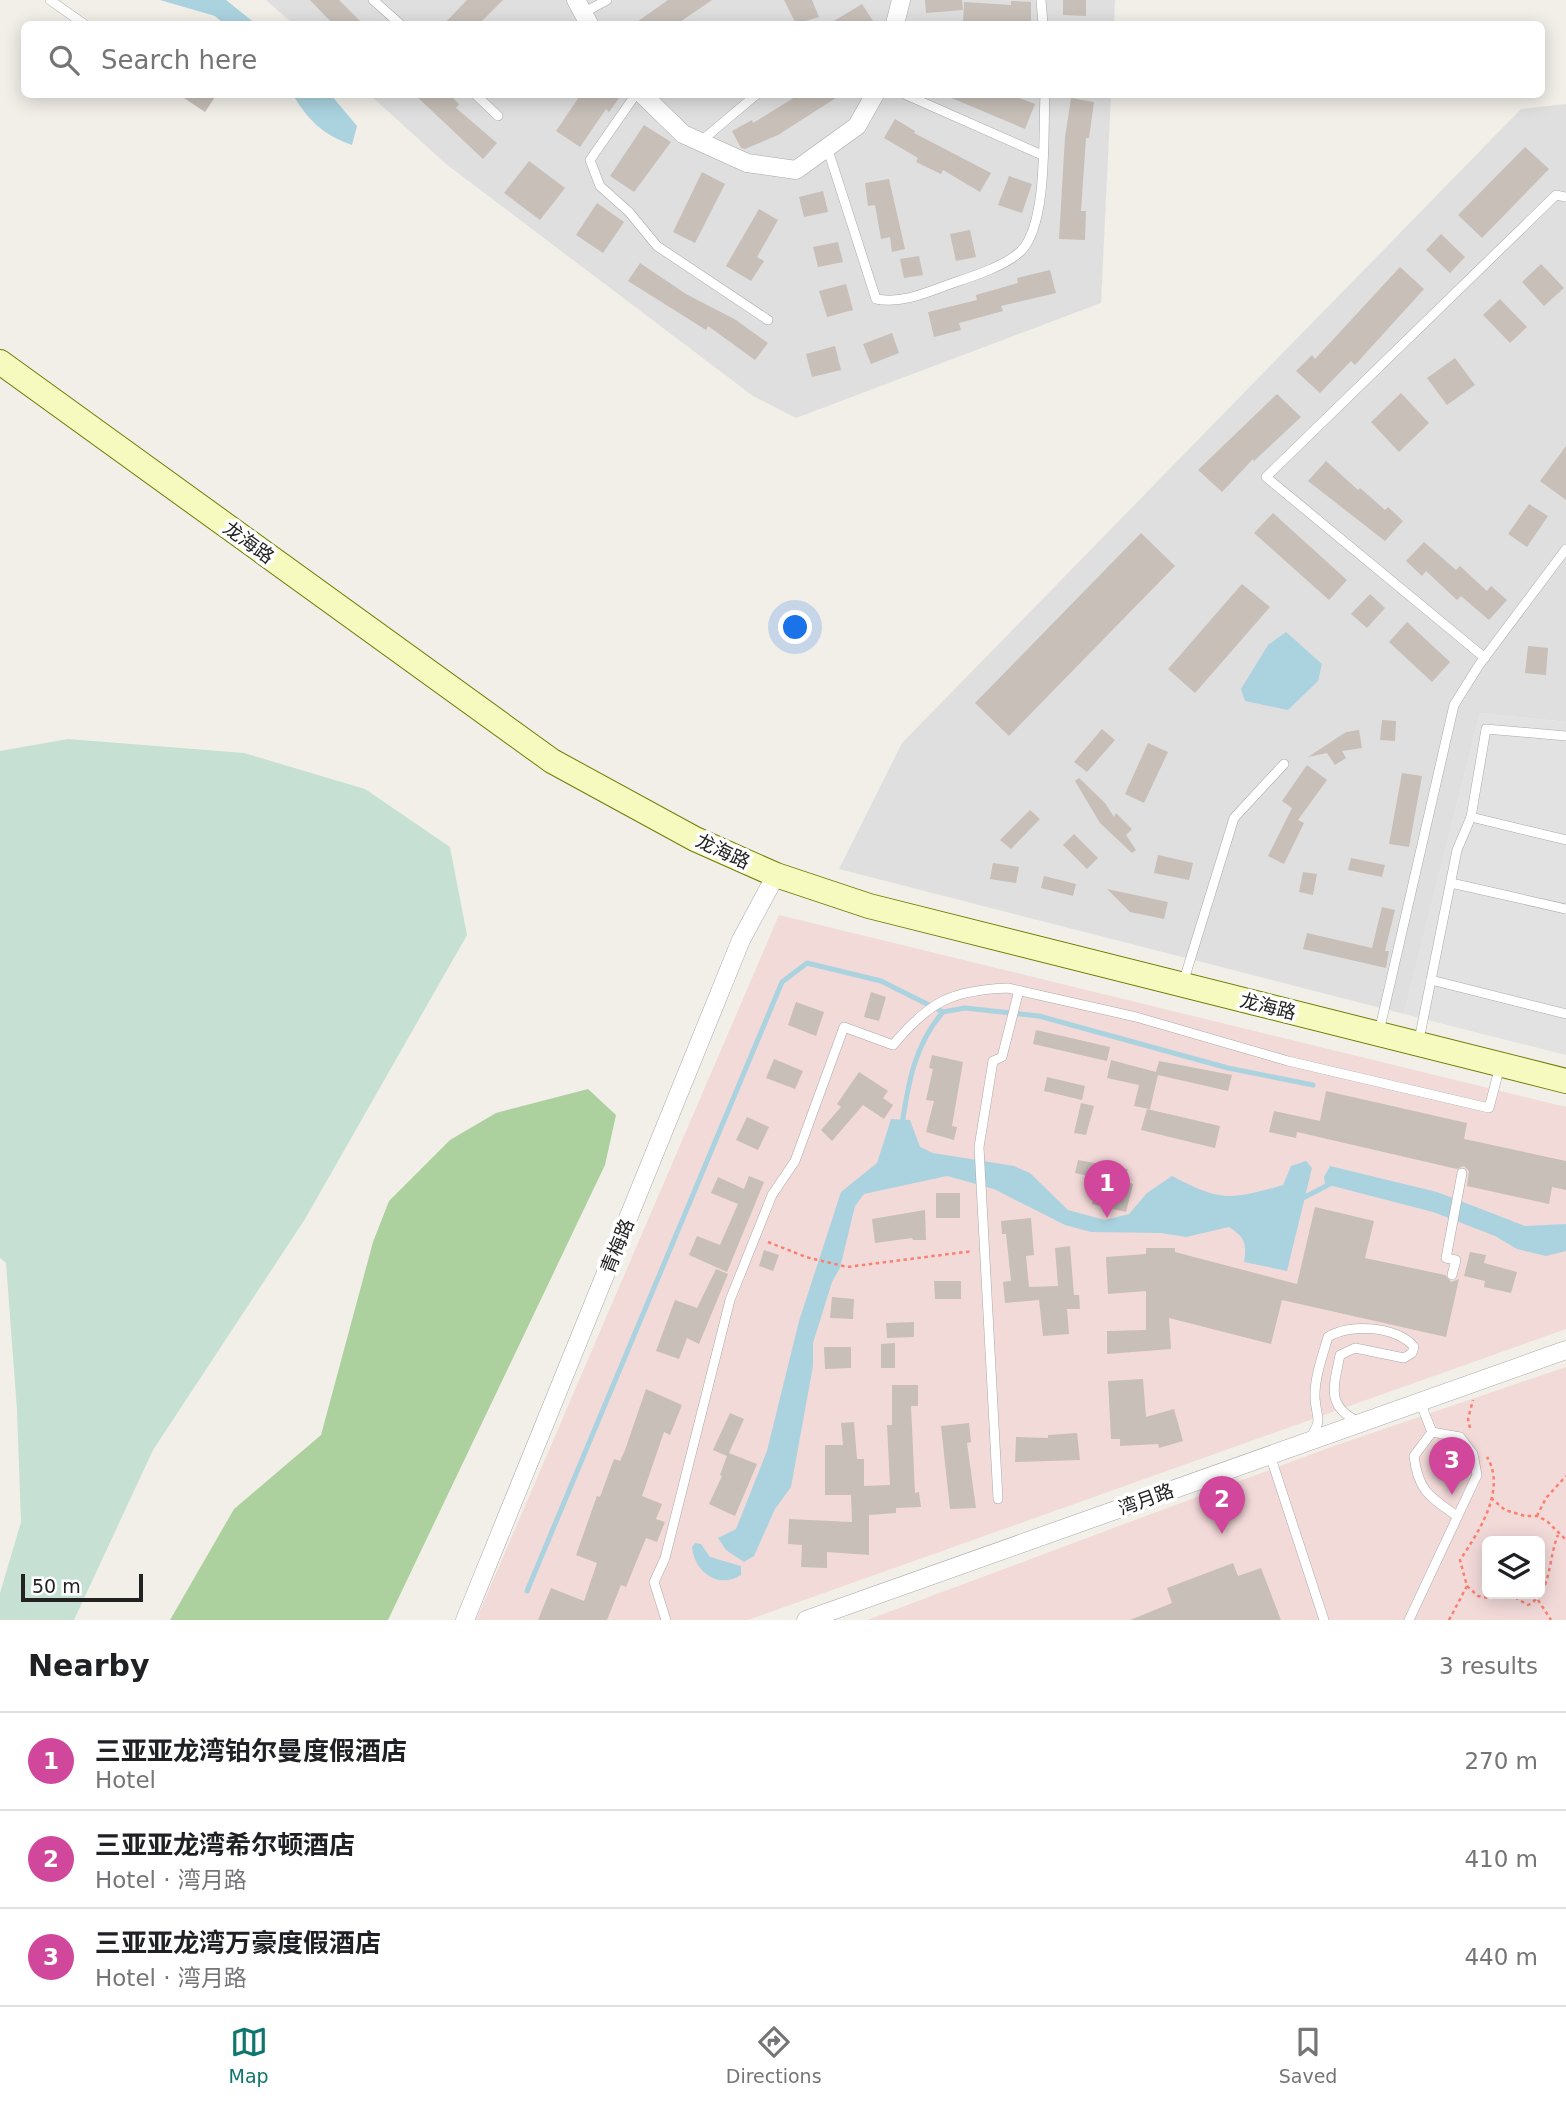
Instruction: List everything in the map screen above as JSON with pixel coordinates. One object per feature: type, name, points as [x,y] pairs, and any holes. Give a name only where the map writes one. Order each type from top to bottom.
[{"type":"street","points":[[896,21],[901,0]]},
{"type":"street","points":[[643,98],[683,134],[747,163],[796,170],[857,125],[872,98]]},
{"type":"street","name":"龙海路","points":[[0,362],[552,761],[695,839],[776,875],[869,906],[1566,1081]]},
{"type":"street","name":"青梅路","points":[[465,1620],[741,940],[776,875]]},
{"type":"street","name":"湾月路","points":[[806,1620],[1566,1350]]},
{"type":"lane","points":[[50,0],[80,21]]},
{"type":"lane","points":[[373,0],[397,21]]},
{"type":"lane","points":[[583,12],[607,0]]},
{"type":"lane","points":[[1041,0],[1043,21]]},
{"type":"lane","points":[[479,98],[498,116]]},
{"type":"lane","points":[[636,98],[590,160],[600,186],[629,212],[657,246],[768,320]]},
{"type":"lane","points":[[700,142],[752,98]]},
{"type":"lane","points":[[913,98],[1042,155]]},
{"type":"lane","points":[[827,147],[876,299],[896,302],[975,275],[1020,252],[1033,234],[1042,155],[1045,98]]},
{"type":"lane","points":[[1485,658],[1266,477],[1556,195],[1566,197]]},
{"type":"lane","points":[[1378,1034],[1454,705],[1485,658],[1566,549]]},
{"type":"lane","points":[[1418,1044],[1457,850],[1471,817],[1486,729],[1566,737]]},
{"type":"lane","points":[[1182,985],[1234,818],[1284,764]]},
{"type":"lane","points":[[1471,817],[1566,840]]},
{"type":"lane","points":[[1451,883],[1566,909]]},
{"type":"lane","points":[[1431,980],[1566,1014]]},
{"type":"lane","points":[[666,1620],[654,1582],[665,1558],[730,1300],[772,1195],[795,1161],[844,1027],[893,1045],[920,1013],[943,1000],[987,989],[1019,990],[1136,1017],[1288,1061],[1489,1108],[1501,1065]]},
{"type":"lane","points":[[998,1499],[979,1147],[993,1061],[1002,1056],[1019,990]]},
{"type":"lane","points":[[1452,1275],[1456,1260],[1446,1258],[1462,1174]]},
{"type":"lane","points":[[1307,1442],[1318,1426],[1320,1415],[1315,1398],[1328,1337],[1338,1330],[1360,1326],[1401,1337],[1414,1347],[1412,1353],[1404,1358],[1355,1348],[1340,1355],[1333,1392],[1338,1408],[1361,1423]]},
{"type":"lane","points":[[1420,1402],[1432,1432]]},
{"type":"lane","points":[[1432,1432],[1414,1456],[1417,1479],[1427,1495],[1457,1516]]},
{"type":"lane","points":[[1409,1620],[1477,1475],[1473,1454],[1460,1437],[1432,1432]]},
{"type":"lane","points":[[1270,1455],[1324,1620]]},
{"type":"path","points":[[755,1237],[813,1259],[847,1267],[983,1250]]},
{"type":"path","points":[[1538,1516],[1546,1498],[1566,1476]]},
{"type":"path","points":[[1492,1498],[1504,1510],[1525,1516],[1538,1516],[1547,1521],[1558,1535],[1566,1540]]},
{"type":"path","points":[[1518,1599],[1528,1605],[1538,1600],[1545,1587],[1558,1535]]},
{"type":"path","points":[[1467,1586],[1478,1597],[1482,1597]]},
{"type":"path","points":[[1538,1600],[1551,1620]]},
{"type":"shaded area","points":[[266,0],[1115,0],[1114,21],[290,21]]},
{"type":"shaded area","points":[[373,98],[1111,98],[1101,303],[796,418],[753,396],[446,164]]},
{"type":"shaded area","points":[[1566,104],[1566,722],[1480,713],[1404,1014],[839,869],[902,743],[1521,109]]},
{"type":"shaded area","points":[[1480,713],[1566,722],[1566,1055],[1404,1014]]},
{"type":"shaded area","points":[[779,915],[1566,1107],[1566,1329],[748,1620],[476,1620]]},
{"type":"shaded area","points":[[1566,1367],[1566,1620],[867,1620],[1328,1448]]},
{"type":"green space","points":[[68,739],[244,753],[365,789],[450,847],[467,935],[305,1219],[153,1450],[74,1620],[0,1620],[0,1593],[21,1522],[17,1410],[6,1263],[0,1258],[0,751]]},
{"type":"green space","points":[[588,1089],[616,1115],[605,1165],[388,1620],[170,1620],[234,1509],[321,1435],[373,1242],[389,1201],[450,1140],[496,1113]]},
{"type":"water","points":[[160,0],[226,0],[252,21],[221,21],[215,16]]},
{"type":"water","points":[[295,98],[334,98],[357,126],[352,145],[317,126]]},
{"type":"water","points":[[1286,632],[1322,664],[1318,681],[1288,710],[1245,701],[1241,689],[1268,645]]},
{"type":"water","points":[[891,1119],[910,1120],[920,1147],[933,1153],[1014,1166],[1030,1173],[1068,1210],[1105,1220],[1129,1214],[1147,1193],[1172,1176],[1215,1194],[1238,1196],[1283,1185],[1291,1166],[1306,1161],[1312,1168],[1287,1271],[1244,1262],[1244,1241],[1229,1227],[1186,1237],[1161,1233],[1091,1232],[1065,1225],[994,1189],[947,1176],[864,1194],[855,1206],[840,1268],[832,1282],[813,1343],[813,1366],[791,1487],[775,1509],[754,1556],[744,1562],[726,1550],[718,1538],[736,1529],[767,1451],[799,1321],[841,1192],[877,1163]]},
{"type":"water","points":[[1330,1166],[1437,1192],[1525,1226],[1566,1224],[1566,1251],[1546,1256],[1517,1249],[1495,1236],[1433,1212],[1325,1184],[1324,1177]]},
{"type":"water","points":[[695,1543],[701,1544],[710,1557],[741,1566],[741,1575],[724,1580],[709,1576],[697,1564],[692,1547]]},
{"type":"building","points":[[310,0],[339,0],[360,21],[330,21]]},
{"type":"building","points":[[467,0],[503,0],[482,21],[447,21]]},
{"type":"building","points":[[668,0],[712,0],[681,21],[638,21]]},
{"type":"building","points":[[784,0],[812,0],[819,17],[794,21]]},
{"type":"building","points":[[925,0],[962,0],[963,10],[926,13]]},
{"type":"building","points":[[1063,0],[1086,0],[1086,16],[1063,15]]},
{"type":"building","points":[[1011,1],[1031,2],[1031,21],[963,21],[964,2],[1011,5]]},
{"type":"building","points":[[862,4],[873,21],[834,21]]},
{"type":"building","points":[[184,98],[214,98],[205,112]]},
{"type":"building","points":[[418,98],[453,98],[459,104],[456,108],[497,143],[483,159]]},
{"type":"building","points":[[578,98],[619,98],[609,112],[606,109],[580,147],[556,131]]},
{"type":"building","points":[[794,98],[836,98],[778,135],[745,149],[741,148],[732,131],[752,120],[753,123]]},
{"type":"building","points":[[951,98],[1019,98],[1035,104],[1025,129]]},
{"type":"building","points":[[1071,98],[1094,102],[1089,138],[1086,138],[1081,211],[1086,211],[1085,240],[1059,239],[1065,137]]},
{"type":"building","points":[[895,119],[915,131],[914,133],[991,173],[980,192],[943,170],[941,174],[916,162],[918,158],[884,138]]},
{"type":"building","points":[[644,125],[671,142],[634,192],[610,176]]},
{"type":"building","points":[[1525,147],[1549,169],[1482,238],[1458,215]]},
{"type":"building","points":[[529,161],[565,188],[540,220],[504,193]]},
{"type":"building","points":[[702,172],[725,184],[695,243],[673,232]]},
{"type":"building","points":[[1009,176],[1032,184],[1022,213],[998,205]]},
{"type":"building","points":[[889,179],[905,249],[892,252],[890,237],[881,239],[875,205],[868,206],[865,183]]},
{"type":"building","points":[[823,191],[828,212],[804,217],[799,197]]},
{"type":"building","points":[[597,203],[624,222],[603,253],[576,235]]},
{"type":"building","points":[[759,209],[778,220],[757,257],[764,261],[751,281],[726,266]]},
{"type":"building","points":[[970,230],[976,257],[956,261],[950,234]]},
{"type":"building","points":[[1441,234],[1465,257],[1450,273],[1426,250]]},
{"type":"building","points":[[838,242],[843,262],[818,267],[813,247]]},
{"type":"building","points":[[919,256],[923,275],[904,278],[900,259]]},
{"type":"building","points":[[640,263],[686,294],[736,320],[768,343],[755,360],[708,326],[706,330],[628,281]]},
{"type":"building","points":[[1541,264],[1564,288],[1544,306],[1522,282]]},
{"type":"building","points":[[1400,267],[1424,289],[1355,365],[1351,361],[1320,393],[1296,371],[1312,355],[1315,359]]},
{"type":"building","points":[[1050,270],[1056,293],[1001,306],[1003,311],[959,323],[961,330],[934,337],[928,312],[977,300],[976,295],[1018,283],[1017,278]]},
{"type":"building","points":[[846,284],[853,310],[827,317],[819,291]]},
{"type":"building","points":[[1500,299],[1527,327],[1510,343],[1483,315]]},
{"type":"building","points":[[892,333],[899,353],[871,364],[863,344]]},
{"type":"building","points":[[835,346],[841,370],[812,377],[806,354]]},
{"type":"building","points":[[1455,358],[1475,385],[1447,405],[1427,378]]},
{"type":"building","points":[[1401,393],[1429,423],[1399,452],[1371,422]]},
{"type":"building","points":[[1277,394],[1301,417],[1254,461],[1253,459],[1222,492],[1198,470]]},
{"type":"building","points":[[1566,446],[1566,500],[1540,481]]},
{"type":"building","points":[[1326,461],[1358,490],[1360,488],[1385,510],[1388,507],[1403,521],[1385,541],[1308,481]]},
{"type":"building","points":[[1529,504],[1548,516],[1527,547],[1508,534]]},
{"type":"building","points":[[1273,513],[1347,580],[1329,600],[1254,533]]},
{"type":"building","points":[[1141,533],[1175,566],[1009,736],[975,703]]},
{"type":"building","points":[[1424,542],[1456,570],[1460,566],[1487,591],[1491,586],[1507,600],[1489,620],[1461,596],[1457,600],[1426,571],[1422,576],[1406,561]]},
{"type":"building","points":[[1242,584],[1270,607],[1195,693],[1168,669]]},
{"type":"building","points":[[1370,594],[1385,608],[1367,628],[1351,614]]},
{"type":"building","points":[[1407,622],[1450,662],[1432,682],[1389,642]]},
{"type":"building","points":[[1528,646],[1548,648],[1546,675],[1525,673]]},
{"type":"building","points":[[1382,720],[1396,721],[1395,741],[1380,740]]},
{"type":"building","points":[[1102,729],[1115,740],[1087,772],[1074,762]]},
{"type":"building","points":[[1359,730],[1362,748],[1342,751],[1346,758],[1335,765],[1327,753],[1308,757],[1346,732]]},
{"type":"building","points":[[1148,743],[1168,752],[1144,803],[1125,794]]},
{"type":"building","points":[[1307,765],[1327,780],[1298,820],[1304,823],[1284,864],[1268,856],[1292,808],[1282,801]]},
{"type":"building","points":[[1402,773],[1422,776],[1409,847],[1389,844]]},
{"type":"building","points":[[1079,778],[1105,803],[1114,817],[1116,813],[1132,829],[1126,835],[1136,850],[1132,853],[1100,823],[1075,781]]},
{"type":"building","points":[[1030,810],[1040,819],[1011,849],[1000,840]]},
{"type":"building","points":[[1074,834],[1098,858],[1087,869],[1063,845]]},
{"type":"building","points":[[1158,855],[1193,863],[1189,880],[1154,873]]},
{"type":"building","points":[[1351,858],[1385,865],[1382,877],[1348,870]]},
{"type":"building","points":[[993,863],[1019,867],[1016,883],[990,879]]},
{"type":"building","points":[[1303,872],[1317,874],[1313,895],[1299,892]]},
{"type":"building","points":[[1044,876],[1076,884],[1073,896],[1041,888]]},
{"type":"building","points":[[1107,889],[1168,902],[1164,919],[1130,912]]},
{"type":"building","points":[[1382,907],[1395,910],[1385,951],[1389,951],[1386,968],[1303,949],[1307,933],[1372,948]]},
{"type":"building","points":[[871,992],[886,997],[879,1021],[864,1017]]},
{"type":"building","points":[[796,1002],[824,1012],[816,1036],[788,1025]]},
{"type":"building","points":[[1036,1030],[1110,1047],[1107,1061],[1033,1044]]},
{"type":"building","points":[[932,1055],[963,1062],[952,1126],[957,1127],[954,1140],[926,1132],[934,1101],[926,1100],[933,1069],[929,1068]]},
{"type":"building","points":[[774,1059],[803,1071],[795,1089],[766,1078]]},
{"type":"building","points":[[1111,1060],[1156,1072],[1159,1061],[1232,1075],[1228,1091],[1158,1075],[1150,1109],[1134,1106],[1139,1085],[1107,1078]]},
{"type":"building","points":[[859,1072],[888,1091],[883,1098],[893,1105],[884,1119],[863,1105],[832,1141],[821,1130],[841,1107],[837,1104]]},
{"type":"building","points":[[1047,1077],[1085,1086],[1082,1100],[1044,1091]]},
{"type":"building","points":[[1326,1091],[1467,1123],[1464,1139],[1566,1161],[1566,1190],[1552,1187],[1549,1204],[1467,1186],[1469,1171],[1464,1166],[1457,1169],[1297,1132],[1296,1138],[1269,1132],[1274,1111],[1320,1121]]},
{"type":"building","points":[[1081,1103],[1094,1106],[1086,1135],[1074,1133]]},
{"type":"building","points":[[1147,1109],[1220,1126],[1215,1148],[1141,1130]]},
{"type":"building","points":[[747,1117],[769,1127],[758,1150],[736,1140]]},
{"type":"building","points":[[1078,1160],[1128,1169],[1125,1181],[1133,1184],[1126,1212],[1092,1204],[1097,1178],[1075,1173]]},
{"type":"building","points":[[749,1176],[764,1182],[727,1272],[689,1255],[697,1236],[720,1245],[738,1204],[711,1193],[718,1177],[744,1189]]},
{"type":"building","points":[[936,1193],[960,1193],[960,1218],[936,1218]]},
{"type":"building","points":[[1315,1207],[1374,1221],[1365,1258],[1445,1275],[1451,1282],[1459,1279],[1446,1337],[1282,1300],[1271,1344],[1169,1318],[1171,1349],[1107,1354],[1107,1331],[1146,1330],[1146,1291],[1108,1294],[1106,1257],[1146,1254],[1146,1248],[1175,1248],[1175,1252],[1297,1284]]},
{"type":"building","points":[[925,1210],[926,1240],[912,1238],[875,1243],[872,1219]]},
{"type":"building","points":[[1031,1218],[1034,1255],[1026,1256],[1029,1287],[1058,1286],[1055,1248],[1070,1246],[1074,1295],[1079,1295],[1080,1309],[1067,1309],[1069,1334],[1043,1336],[1039,1300],[1005,1303],[1003,1282],[1011,1281],[1006,1234],[1002,1234],[1001,1221]]},
{"type":"building","points":[[764,1250],[779,1255],[773,1271],[759,1266]]},
{"type":"building","points":[[1470,1252],[1486,1255],[1484,1263],[1517,1272],[1511,1293],[1484,1287],[1485,1281],[1464,1276]]},
{"type":"building","points":[[716,1269],[728,1274],[699,1344],[687,1338],[679,1359],[656,1351],[675,1300],[697,1308]]},
{"type":"building","points":[[934,1281],[961,1281],[961,1299],[935,1299]]},
{"type":"building","points":[[832,1297],[854,1299],[853,1319],[830,1318]]},
{"type":"building","points":[[914,1322],[914,1337],[887,1338],[886,1323]]},
{"type":"building","points":[[895,1343],[895,1368],[881,1368],[881,1344]]},
{"type":"building","points":[[824,1347],[851,1347],[851,1368],[825,1369]]},
{"type":"building","points":[[1143,1379],[1146,1417],[1174,1409],[1183,1441],[1159,1448],[1158,1444],[1120,1446],[1120,1439],[1111,1439],[1108,1381]]},
{"type":"building","points":[[892,1385],[918,1385],[918,1406],[911,1406],[915,1493],[919,1492],[921,1507],[896,1508],[896,1513],[869,1515],[869,1555],[827,1552],[827,1568],[801,1567],[802,1545],[788,1544],[789,1519],[852,1522],[851,1495],[825,1495],[825,1445],[843,1445],[841,1423],[854,1422],[857,1459],[864,1459],[864,1486],[890,1485],[887,1425],[892,1425]]},
{"type":"building","points":[[646,1389],[682,1405],[670,1435],[664,1432],[642,1496],[662,1504],[656,1519],[665,1522],[657,1542],[646,1538],[626,1587],[621,1585],[607,1620],[538,1620],[551,1588],[584,1601],[597,1563],[576,1555],[597,1496],[600,1497],[614,1459],[620,1461],[625,1450]]},
{"type":"building","points":[[730,1413],[744,1419],[729,1453],[757,1464],[735,1516],[709,1504],[722,1476],[720,1475],[727,1456],[713,1450]]},
{"type":"building","points":[[969,1423],[971,1442],[967,1443],[976,1508],[950,1509],[941,1426]]},
{"type":"building","points":[[1077,1433],[1080,1460],[1015,1462],[1016,1437],[1048,1438],[1048,1435]]},
{"type":"building","points":[[1233,1563],[1238,1576],[1261,1568],[1281,1620],[1130,1620],[1172,1603],[1167,1588]]},
{"type":"waterway","points":[[527,1591],[782,982],[807,963],[881,981],[943,1012],[965,1008],[1039,1016],[1228,1068],[1313,1085]]},
{"type":"waterway","points":[[902,1125],[910,1079],[919,1051],[933,1024],[943,1012]]},
{"type":"waterway","points":[[1301,1199],[1330,1184]]},
{"type":"place","name":"三亚亚龙湾铂尔曼度假酒店","points":[[1107,1218]]},
{"type":"place","name":"三亚亚龙湾万豪度假酒店","points":[[1452,1495]]},
{"type":"place","name":"三亚亚龙湾希尔顿酒店","points":[[1222,1534]]}]
